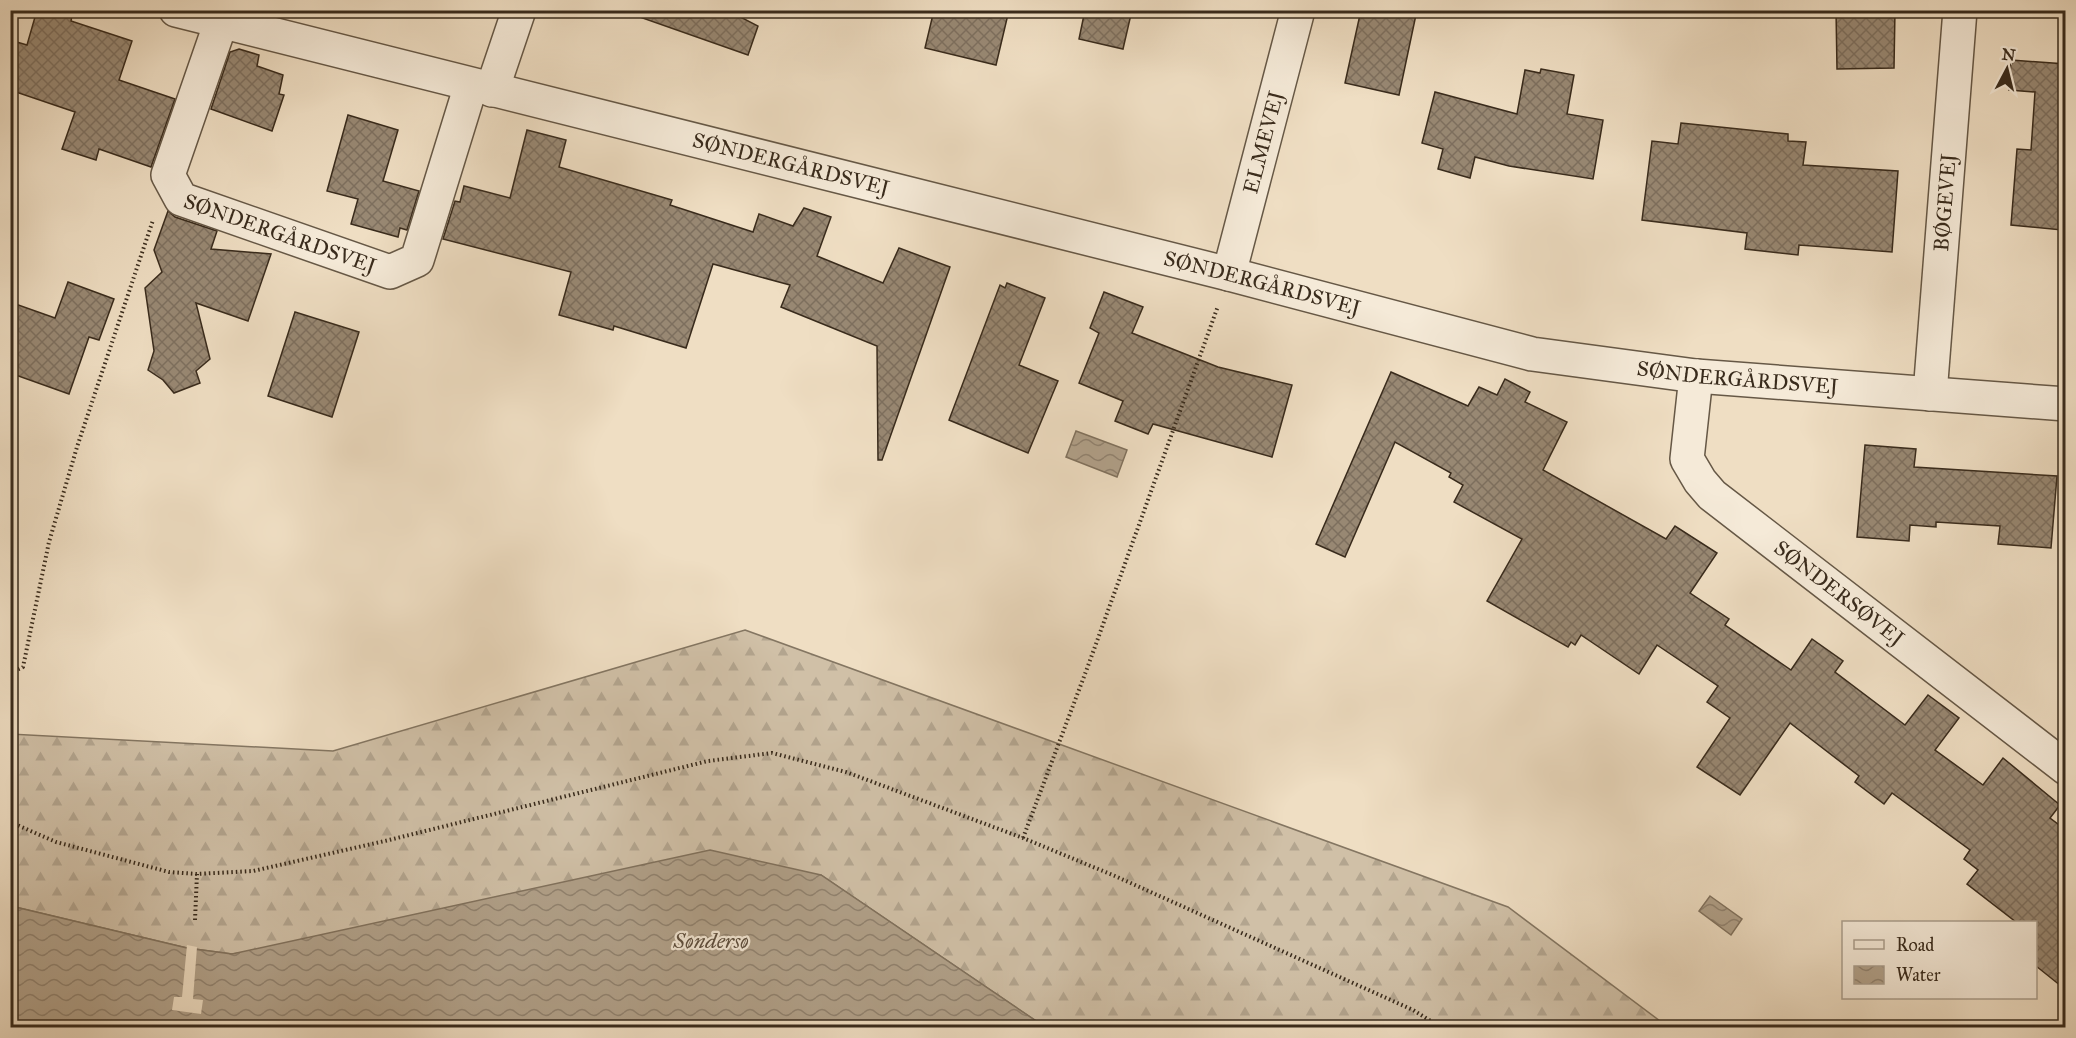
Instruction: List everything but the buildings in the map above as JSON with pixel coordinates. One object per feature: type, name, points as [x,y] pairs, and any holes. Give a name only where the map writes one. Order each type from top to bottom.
[{"type":"street","name":"SØNDERGÅRDSVEJ","points":[[176,10],[1229,274],[1532,354],[1696,376],[2066,404]]},
{"type":"street","points":[[482,87],[519,10]]},
{"type":"street","name":"ELMEVEJ","points":[[1229,274],[1298,10]]},
{"type":"street","name":"BØGEVEJ","points":[[1930,394],[1960,10]]},
{"type":"street","name":"SØNDERGÅRDSVEJ","points":[[221,22],[168,176],[181,199],[390,272],[417,260],[482,87]]},
{"type":"street","name":"SØNDERSØVEJ","points":[[1696,376],[1687,459],[1700,481],[1712,495],[2066,768]]},
{"type":"path","points":[[10,674],[23,667],[49,543],[77,447],[158,207],[174,186]]},
{"type":"path","points":[[1023,838],[1088,666],[1229,274]]},
{"type":"path","points":[[10,822],[56,842],[170,872],[197,874],[253,871],[389,840],[708,761],[772,753],[846,772],[1023,838],[1115,876],[1413,1010],[1442,1028]]},
{"type":"path","points":[[195,920],[197,874]]},
{"type":"green space","points":[[745,630],[1508,907],[1668,1027],[1045,1027],[821,875],[232,954],[187,948],[11,906],[10,734],[333,751]]},
{"type":"water","points":[[1076,431],[1127,450],[1117,477],[1066,457]]},
{"type":"water","name":"Søndersø","points":[[710,850],[821,875],[1045,1027],[11,1028],[11,906],[187,948],[232,954]]},
{"type":"water","points":[[1710,896],[1742,919],[1731,935],[1699,911]]},
{"type":"pier","points":[[187,945],[197,947],[193,999],[203,1000],[201,1014],[172,1010],[174,997],[182,997]]}]
